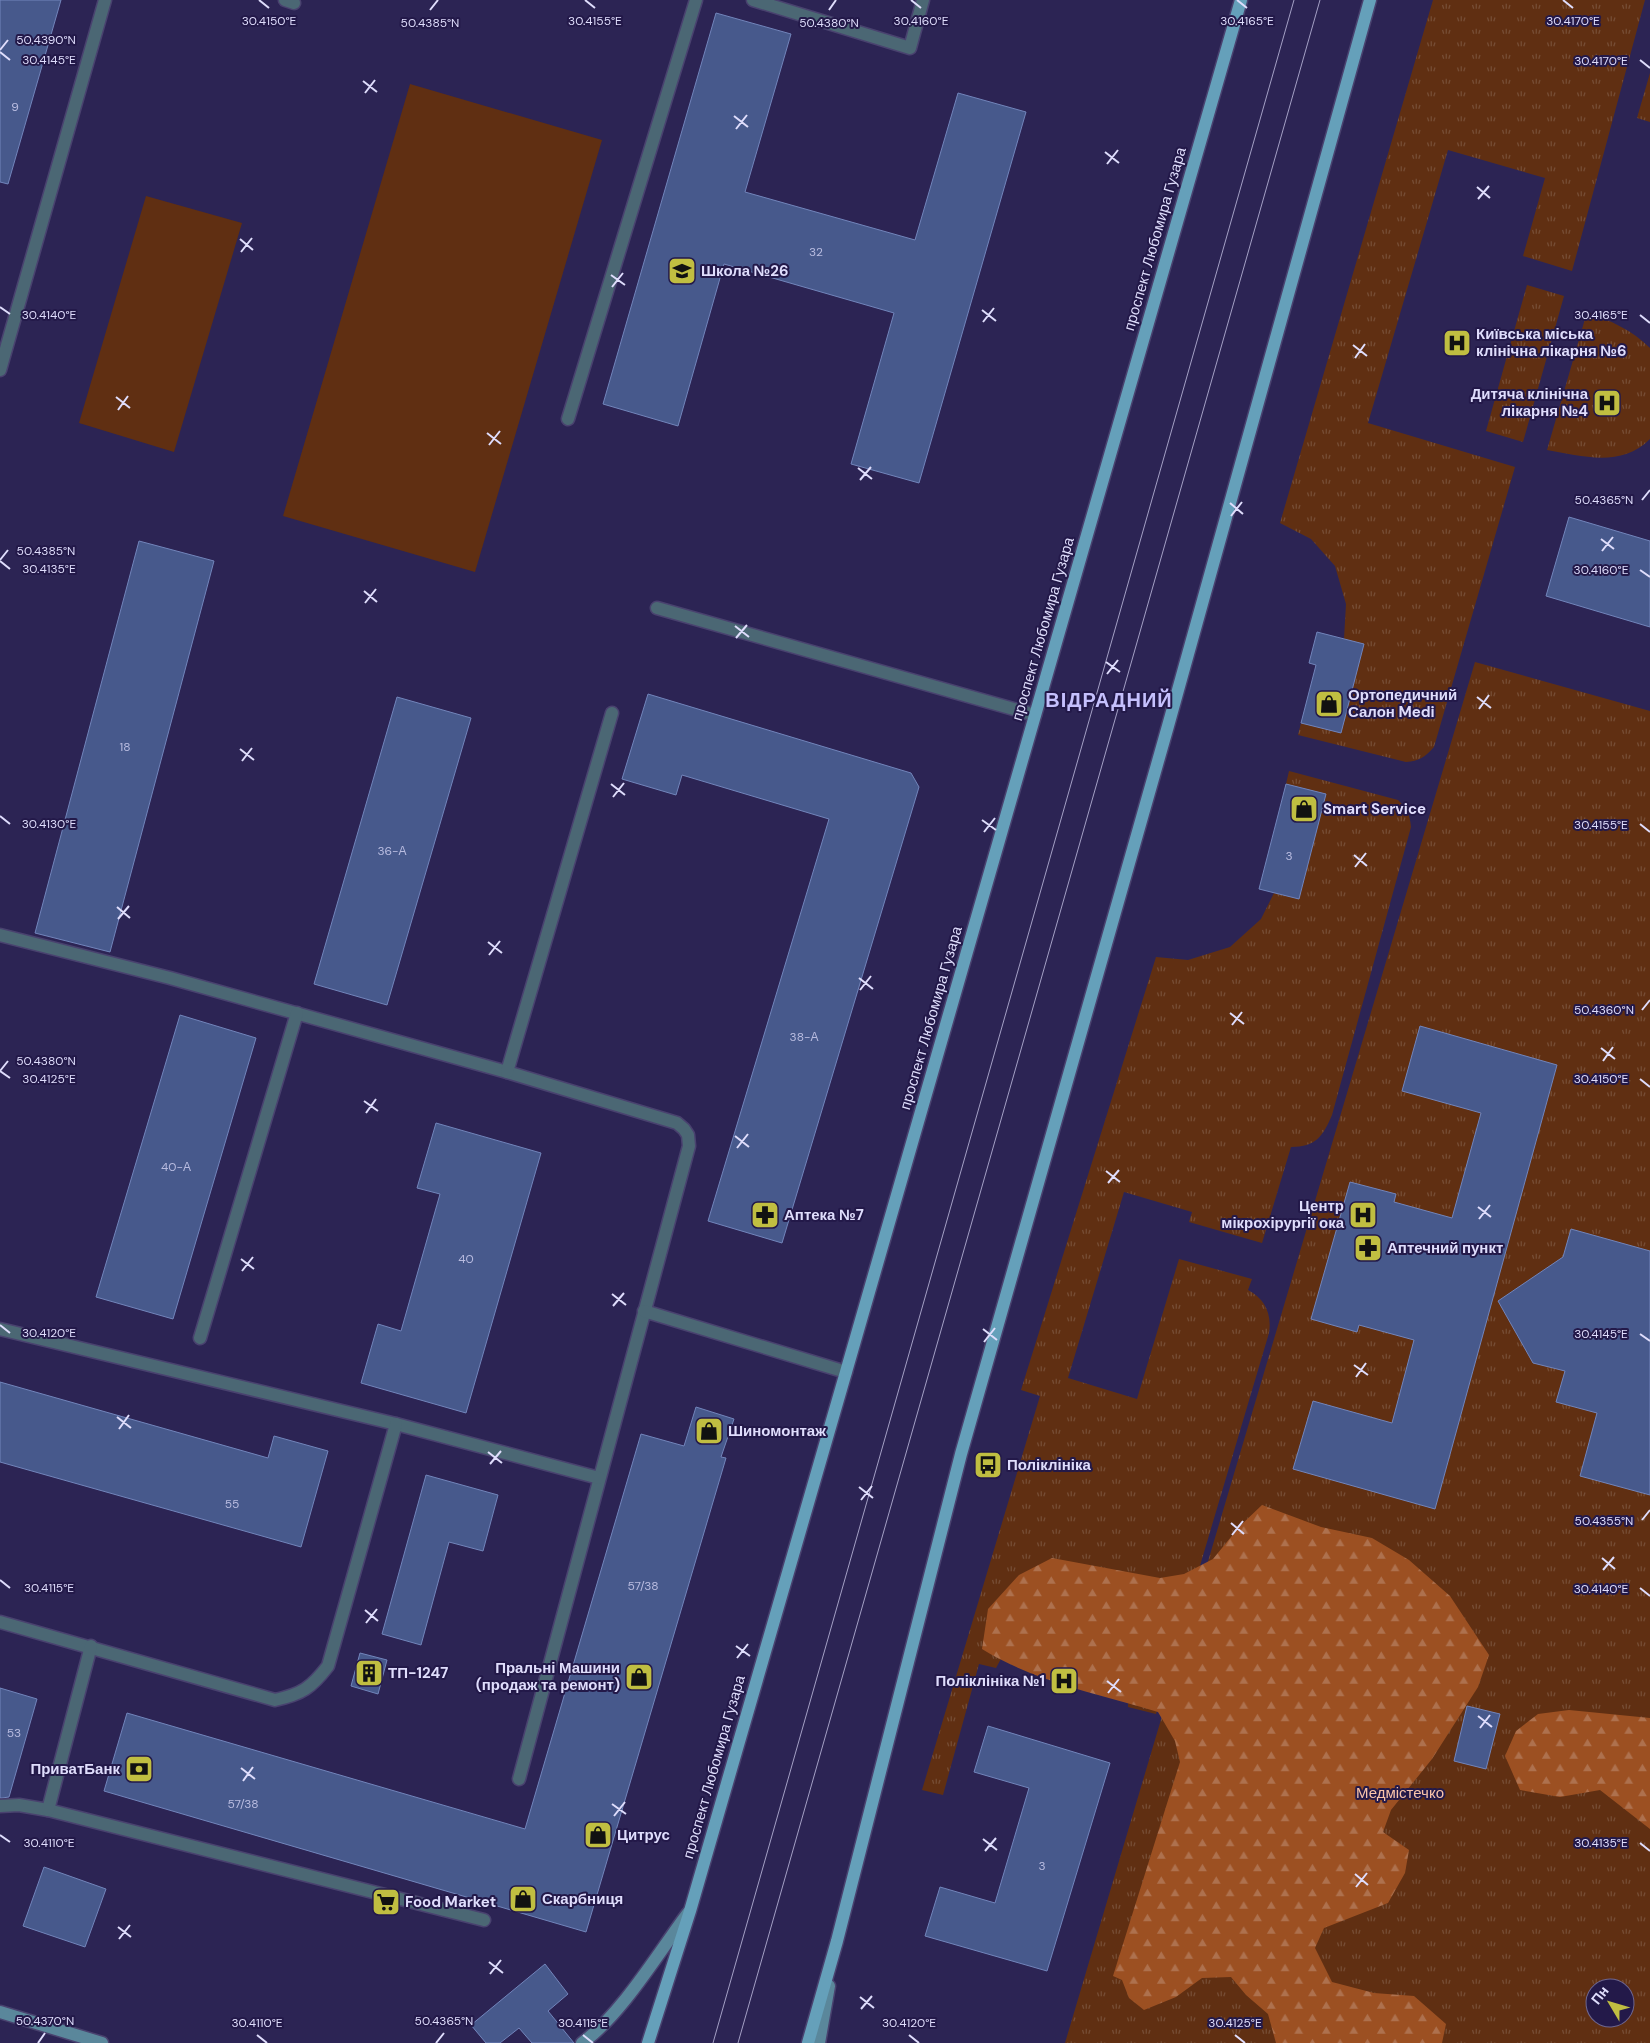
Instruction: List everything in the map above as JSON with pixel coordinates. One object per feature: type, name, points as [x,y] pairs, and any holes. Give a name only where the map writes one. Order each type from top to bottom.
[{"type":"main road","name":"проспект Любомира Гузара","points":[[648,2043],[690,1911],[1241,0]]},
{"type":"main road","points":[[808,2043],[837,1941],[961,1454],[1168,726],[1370,0]]},
{"type":"main road","points":[[582,2043],[594,2034],[626,1997],[690,1911]]},
{"type":"main road","points":[[819,2043],[837,1941]]},
{"type":"main road","points":[[0,2012],[102,2043]]},
{"type":"lane","points":[[0,370],[105,0]]},
{"type":"lane","points":[[568,419],[696,0]]},
{"type":"lane","points":[[753,0],[910,48],[923,0]]},
{"type":"lane","points":[[657,608],[1035,715]]},
{"type":"lane","points":[[507,1072],[612,713]]},
{"type":"lane","points":[[0,935],[170,978],[507,1072],[677,1123],[684,1129],[689,1146],[519,1779]]},
{"type":"lane","points":[[200,1338],[297,1013]]},
{"type":"lane","points":[[644,1311],[846,1372]]},
{"type":"lane","points":[[0,1329],[396,1424],[599,1478]]},
{"type":"lane","points":[[0,1622],[91,1646],[275,1700],[295,1695],[314,1683],[328,1666],[396,1424]]},
{"type":"lane","points":[[48,1810],[91,1646]]},
{"type":"lane","points":[[0,1806],[20,1805],[48,1810],[484,1920]]},
{"type":"green space","points":[[1433,0],[1645,0],[1572,271],[1523,256],[1545,178],[1448,150],[1368,423],[1515,467],[1434,747],[1422,758],[1406,762],[1298,735],[1301,723],[1341,733],[1364,644],[1344,639],[1346,604],[1335,566],[1311,539],[1280,523]]},
{"type":"green space","points":[[1650,73],[1650,122],[1637,118]]},
{"type":"green space","points":[[410,84],[602,140],[475,572],[283,516]]},
{"type":"green space","points":[[146,196],[242,223],[174,452],[79,423]]},
{"type":"green space","points":[[1527,285],[1564,296],[1523,442],[1486,431]]},
{"type":"green space","points":[[1587,312],[1621,327],[1636,336],[1650,348],[1650,439],[1639,448],[1627,454],[1601,458],[1547,450]]},
{"type":"green space","name":"Медмістечко","points":[[1475,662],[1650,711],[1650,2043],[1065,2043]]},
{"type":"green space","points":[[1289,771],[1398,800],[1408,812],[1411,823],[1332,1115],[1318,1139],[1307,1145],[1291,1147],[1262,1243],[1189,1222],[1192,1212],[1124,1192],[1068,1378],[1137,1399],[1179,1259],[1252,1279],[1248,1290],[1259,1298],[1268,1313],[1269,1333],[1156,1714],[1128,1707],[1129,1682],[1003,1655],[996,1668],[979,1664],[943,1795],[922,1790],[1040,1396],[1021,1390],[1156,957],[1188,960],[1230,947],[1261,919],[1274,893],[1299,899],[1326,794],[1286,784]]},
{"type":"green space","points":[[1262,1505],[1321,1527],[1372,1538],[1409,1560],[1450,1596],[1489,1655],[1478,1687],[1432,1759],[1391,1810],[1383,1832],[1409,1850],[1405,1873],[1388,1903],[1324,1928],[1315,1948],[1332,1982],[1374,1993],[1414,1996],[1446,2024],[1442,2043],[1276,2043],[1268,2014],[1246,1995],[1231,1977],[1202,1978],[1176,1997],[1144,2010],[1129,1998],[1122,1980],[1113,1976],[1180,1762],[1175,1741],[1158,1712],[1045,1679],[982,1649],[988,1609],[1019,1575],[1052,1558],[1160,1578],[1184,1574],[1213,1559],[1240,1526]]},
{"type":"green space","points":[[1569,1710],[1650,1718],[1650,1829],[1600,1790],[1560,1797],[1520,1790],[1505,1756],[1516,1731],[1538,1714]]},
{"type":"building","points":[[0,0],[61,0],[8,184],[0,182]]},
{"type":"building","points":[[716,13],[791,34],[745,192],[915,240],[958,93],[1026,112],[919,483],[851,464],[894,313],[724,264],[678,426],[603,404]]},
{"type":"building","points":[[1569,517],[1650,541],[1650,627],[1546,596]]},
{"type":"building","points":[[139,541],[214,561],[110,952],[35,933]]},
{"type":"building","points":[[1317,632],[1364,644],[1341,733],[1301,723],[1316,665],[1309,663]]},
{"type":"building","points":[[648,694],[911,773],[919,787],[782,1243],[708,1221],[829,819],[682,775],[676,795],[622,779]]},
{"type":"building","points":[[397,697],[471,718],[387,1005],[314,984]]},
{"type":"building","points":[[1286,784],[1326,794],[1299,899],[1259,889]]},
{"type":"building","points":[[180,1015],[256,1038],[173,1319],[96,1297]]},
{"type":"building","points":[[1420,1026],[1557,1065],[1435,1509],[1293,1469],[1313,1401],[1392,1423],[1414,1340],[1359,1325],[1357,1332],[1311,1319],[1350,1182],[1396,1194],[1394,1202],[1452,1218],[1481,1113],[1402,1091]]},
{"type":"building","points":[[436,1123],[541,1153],[466,1413],[361,1383],[378,1324],[401,1331],[440,1194],[417,1188]]},
{"type":"building","points":[[1571,1229],[1650,1251],[1650,1495],[1580,1476],[1597,1413],[1556,1402],[1565,1371],[1533,1363],[1498,1301],[1563,1257]]},
{"type":"building","points":[[0,1382],[268,1458],[274,1436],[328,1451],[301,1547],[0,1462]]},
{"type":"building","points":[[696,1407],[734,1419],[721,1457],[726,1458],[586,1932],[104,1791],[127,1713],[525,1829],[641,1434],[684,1446]]},
{"type":"building","points":[[426,1475],[498,1495],[483,1551],[449,1542],[421,1645],[382,1634]]},
{"type":"building","name":"ТП-1247","points":[[360,1653],[387,1660],[378,1694],[351,1686]]},
{"type":"building","points":[[0,1688],[37,1699],[9,1797],[2,1798],[0,1798]]},
{"type":"building","points":[[1467,1706],[1500,1714],[1486,1769],[1454,1761]]},
{"type":"building","points":[[988,1726],[1110,1763],[1047,1971],[925,1936],[940,1887],[995,1903],[1029,1788],[974,1772]]},
{"type":"building","points":[[44,1867],[106,1889],[85,1947],[23,1926]]},
{"type":"building","points":[[545,1964],[568,1994],[548,2011],[574,2043],[532,2043],[519,2028],[500,2043],[486,2043],[471,2025]]},
{"type":"tram line","points":[[713,2043],[1294,0]]},
{"type":"tram line","points":[[738,2043],[1320,0]]},
{"type":"place","name":"Школа №26","points":[[682,271]]},
{"type":"place","name":"Київська міська клінічна лікарня №6","points":[[1457,343]]},
{"type":"place","name":"Дитяча клінічна лікарня №4","points":[[1607,403]]},
{"type":"place","name":"Ортопедичний Салон Medi","points":[[1329,704]]},
{"type":"place","name":"Smart Service","points":[[1304,809]]},
{"type":"place","name":"Аптека №7","points":[[765,1215]]},
{"type":"place","name":"Центр мікрохірургії ока","points":[[1363,1215]]},
{"type":"place","name":"Аптечний пункт","points":[[1368,1248]]},
{"type":"place","name":"Шиномонтаж","points":[[709,1431]]},
{"type":"place","name":"Поліклініка","points":[[988,1465]]},
{"type":"place","name":"ТП-1247","points":[[369,1673]]},
{"type":"place","name":"Пральні Машини (продаж та ремонт)","points":[[639,1677]]},
{"type":"place","name":"Поліклініка №1","points":[[1064,1681]]},
{"type":"place","name":"ПриватБанк","points":[[139,1769]]},
{"type":"place","name":"Цитрус","points":[[598,1835]]},
{"type":"place","name":"Скарбниця","points":[[523,1899]]},
{"type":"place","name":"Food Market","points":[[386,1902]]},
{"type":"district","name":"ВІДРАДНИЙ","points":[[1109,700]]}]
